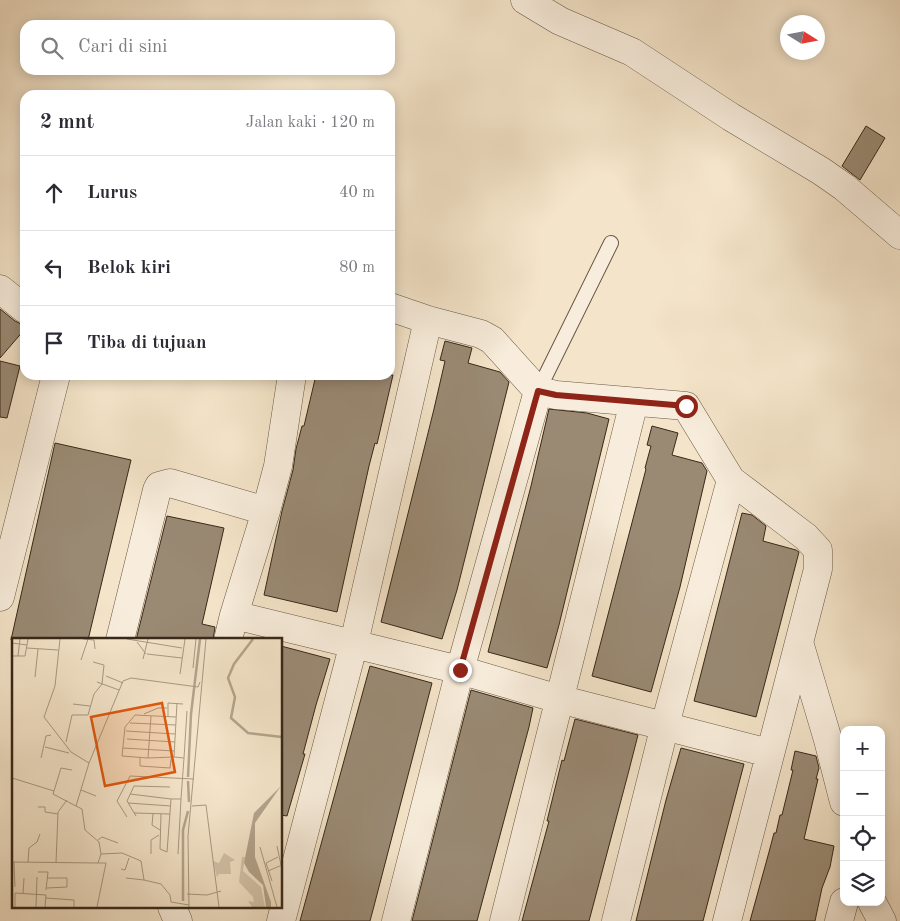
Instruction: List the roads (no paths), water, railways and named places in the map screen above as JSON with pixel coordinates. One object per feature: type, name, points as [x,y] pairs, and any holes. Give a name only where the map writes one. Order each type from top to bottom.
[{"type":"street","points":[[525,0],[560,20],[632,52],[730,117],[821,171],[844,187],[900,235]]},
{"type":"street","points":[[0,289],[20,305]]},
{"type":"street","points":[[395,308],[428,320],[464,328],[492,340],[538,391],[556,395],[686,406],[731,480],[806,537],[818,550],[818,569],[727,921]]},
{"type":"street","points":[[281,921],[354,643],[428,320]]},
{"type":"street","points":[[0,597],[55,380]]},
{"type":"street","points":[[291,380],[278,466],[231,628],[354,643],[770,754]]},
{"type":"street","points":[[396,921],[460,670],[538,391]]},
{"type":"street","points":[[504,921],[634,402]]},
{"type":"street","points":[[616,921],[665,725],[731,480]]},
{"type":"street","points":[[120,638],[159,486],[170,483],[266,511]]},
{"type":"street","points":[[799,641],[840,786]]},
{"type":"street","points":[[840,921],[843,906]]},
{"type":"street","points":[[874,906],[882,921]]},
{"type":"street","points":[[172,908],[178,921]]},
{"type":"lane","points":[[538,391],[611,243]]}]
